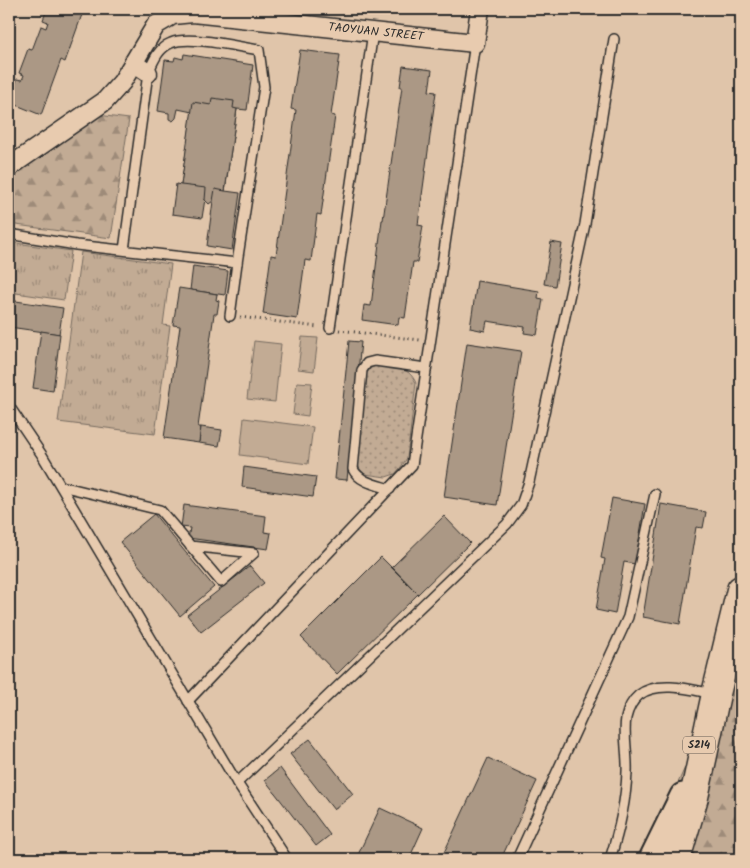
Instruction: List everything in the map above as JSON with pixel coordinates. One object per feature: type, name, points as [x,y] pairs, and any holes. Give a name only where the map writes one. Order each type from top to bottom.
[{"type":"main road","points":[[676,859],[694,797],[741,590]]},
{"type":"main road","name":"S214","points":[[683,796],[716,694]]},
{"type":"main road","points":[[652,859],[683,796]]},
{"type":"main road","points":[[662,859],[683,796]]},
{"type":"street","points":[[475,43],[480,9]]},
{"type":"street","name":"TAOYUAN STREET","points":[[9,169],[12,165],[105,101],[122,82],[156,25],[173,15],[193,13],[475,43]]},
{"type":"street","points":[[133,63],[148,73]]},
{"type":"lane","points":[[330,328],[373,32]]},
{"type":"lane","points":[[124,250],[148,73],[156,54],[169,43],[185,39],[259,50],[264,87],[230,316]]},
{"type":"lane","points":[[237,783],[507,524],[521,505],[529,482],[585,224],[614,39]]},
{"type":"lane","points":[[188,701],[412,465],[475,43]]},
{"type":"lane","points":[[9,234],[76,245],[237,263]]},
{"type":"lane","points":[[390,490],[358,476],[353,469],[362,370],[367,363],[375,361],[426,368]]},
{"type":"lane","points":[[9,406],[61,486],[237,783],[287,859]]},
{"type":"lane","points":[[61,486],[160,510],[190,546],[221,582],[254,553],[190,546]]},
{"type":"lane","points":[[517,859],[628,617],[655,494]]},
{"type":"lane","points":[[610,859],[624,805],[627,772],[626,720],[630,705],[640,694],[653,689],[674,687],[716,694]]},
{"type":"green space","points":[[98,115],[129,119],[111,238],[9,224],[9,182],[15,174]]},
{"type":"green space","points":[[9,242],[71,251],[64,300],[9,292]]},
{"type":"green space","points":[[81,252],[171,264],[163,325],[170,326],[155,434],[58,422]]},
{"type":"green space","points":[[302,337],[318,338],[314,371],[298,369]]},
{"type":"green space","points":[[254,341],[281,344],[275,402],[247,399]]},
{"type":"green space","points":[[377,365],[405,370],[413,377],[416,383],[407,458],[395,474],[386,477],[365,474],[356,461],[366,374]]},
{"type":"green space","points":[[297,382],[312,383],[308,416],[293,414]]},
{"type":"green space","points":[[244,418],[313,427],[308,464],[240,455]]},
{"type":"green space","points":[[741,642],[741,859],[644,859]]},
{"type":"building","points":[[47,9],[84,9],[65,62],[61,60],[41,115],[9,102],[17,79],[22,80],[24,75],[19,73],[28,49],[32,50],[41,26],[46,28],[48,22],[43,20]]},
{"type":"building","points":[[300,50],[340,55],[331,115],[335,116],[321,215],[317,214],[311,261],[305,260],[297,319],[263,314],[271,255],[276,256],[296,110],[291,109]]},
{"type":"building","points":[[184,54],[253,65],[247,110],[237,109],[225,191],[240,193],[232,250],[207,246],[213,201],[208,203],[205,199],[202,218],[172,214],[176,184],[181,185],[192,112],[178,109],[176,118],[173,121],[169,119],[169,113],[158,111],[165,60],[174,61],[175,57],[183,59]]},
{"type":"building","points":[[403,66],[432,70],[429,91],[436,92],[418,225],[423,226],[417,262],[413,262],[405,318],[399,317],[398,325],[362,320],[364,305],[371,306],[402,87],[400,87]]},
{"type":"building","points":[[212,98],[234,101],[233,108],[237,109],[225,191],[215,189],[213,201],[209,204],[205,200],[206,188],[181,185],[193,102],[211,105]]},
{"type":"building","points":[[551,242],[562,244],[555,286],[544,284]]},
{"type":"building","points":[[193,266],[228,271],[225,295],[190,290]]},
{"type":"building","points":[[477,281],[539,291],[538,298],[543,299],[537,335],[524,333],[525,327],[487,321],[485,331],[470,328]]},
{"type":"building","points":[[179,288],[217,294],[216,300],[219,301],[217,314],[214,314],[198,427],[201,427],[199,443],[164,438],[180,326],[173,325]]},
{"type":"building","points":[[9,300],[63,308],[59,334],[9,327]]},
{"type":"building","points":[[41,331],[60,334],[53,391],[33,388]]},
{"type":"building","points":[[349,341],[361,342],[347,480],[335,479]]},
{"type":"building","points":[[467,343],[521,351],[497,505],[444,497]]},
{"type":"building","points":[[201,427],[222,430],[219,446],[199,443]]},
{"type":"building","points":[[244,467],[316,477],[313,497],[242,487]]},
{"type":"building","points":[[612,498],[645,504],[635,564],[624,562],[615,614],[596,610],[605,559],[601,558]]},
{"type":"building","points":[[661,504],[706,512],[703,528],[696,527],[680,624],[643,617]]},
{"type":"building","points":[[184,505],[266,516],[264,532],[271,533],[268,549],[188,538],[190,528],[181,527]]},
{"type":"building","points":[[154,514],[214,587],[180,616],[120,542]]},
{"type":"building","points":[[444,516],[470,543],[418,594],[392,567]]},
{"type":"building","points":[[381,557],[418,594],[337,674],[301,637]]},
{"type":"building","points":[[250,566],[264,583],[201,632],[187,615]]},
{"type":"building","points":[[310,739],[353,794],[334,810],[290,754]]},
{"type":"building","points":[[488,758],[537,781],[501,859],[441,859]]},
{"type":"building","points":[[280,768],[330,835],[316,846],[265,780]]},
{"type":"building","points":[[380,808],[423,828],[409,859],[356,859]]}]
